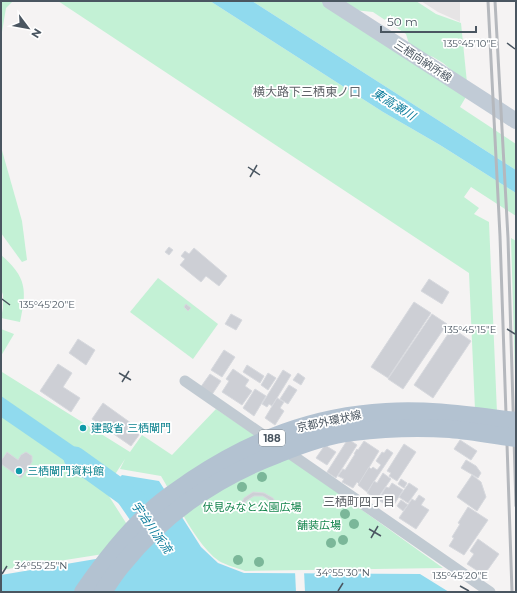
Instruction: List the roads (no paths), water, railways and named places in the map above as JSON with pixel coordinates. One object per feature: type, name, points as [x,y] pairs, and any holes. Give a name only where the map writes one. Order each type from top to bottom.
[{"type":"main road","name":"三栖向納所線","points":[[330,1],[516,121]]},
{"type":"main road","name":"京都外環状線","points":[[83,592],[110,554],[150,511],[173,493],[215,465],[246,449],[287,431],[311,423],[332,419],[387,412],[440,412],[516,421]]},
{"type":"main road","name":"京都外環状線","points":[[103,592],[122,564],[155,529],[192,498],[252,464],[300,445],[334,435],[385,429],[451,429],[516,438]]},
{"type":"street","points":[[185,381],[490,592]]},
{"type":"water","name":"東高瀬川","points":[[210,1],[252,1],[516,170],[516,193],[440,145],[383,112]]},
{"type":"water","points":[[1,396],[104,467],[105,469],[96,481],[1,417]]},
{"type":"water","points":[[116,475],[120,477],[122,475],[159,481],[201,547],[218,563],[244,573],[420,574],[449,592],[1,592],[1,575],[143,551],[148,546],[110,491],[111,489],[108,487]]},
{"type":"waterway","name":"宇治川派流","points":[[75,458],[135,501]]},
{"type":"railway","points":[[488,1],[500,236],[512,592]]},
{"type":"railway","points":[[495,1],[508,238],[516,506]]},
{"type":"place","name":"建設省 三栖閘門","points":[[83,428]]},
{"type":"place","name":"三栖閘門資料館","points":[[19,471]]},
{"type":"district","name":"横大路下三栖東ノ口","points":[[307,91]]},
{"type":"district","name":"三栖町四丁目","points":[[359,501]]},
{"type":"park label","name":"伏見みなと公園広場","points":[[252,507]]},
{"type":"park label","name":"舗装広場","points":[[319,525]]}]
